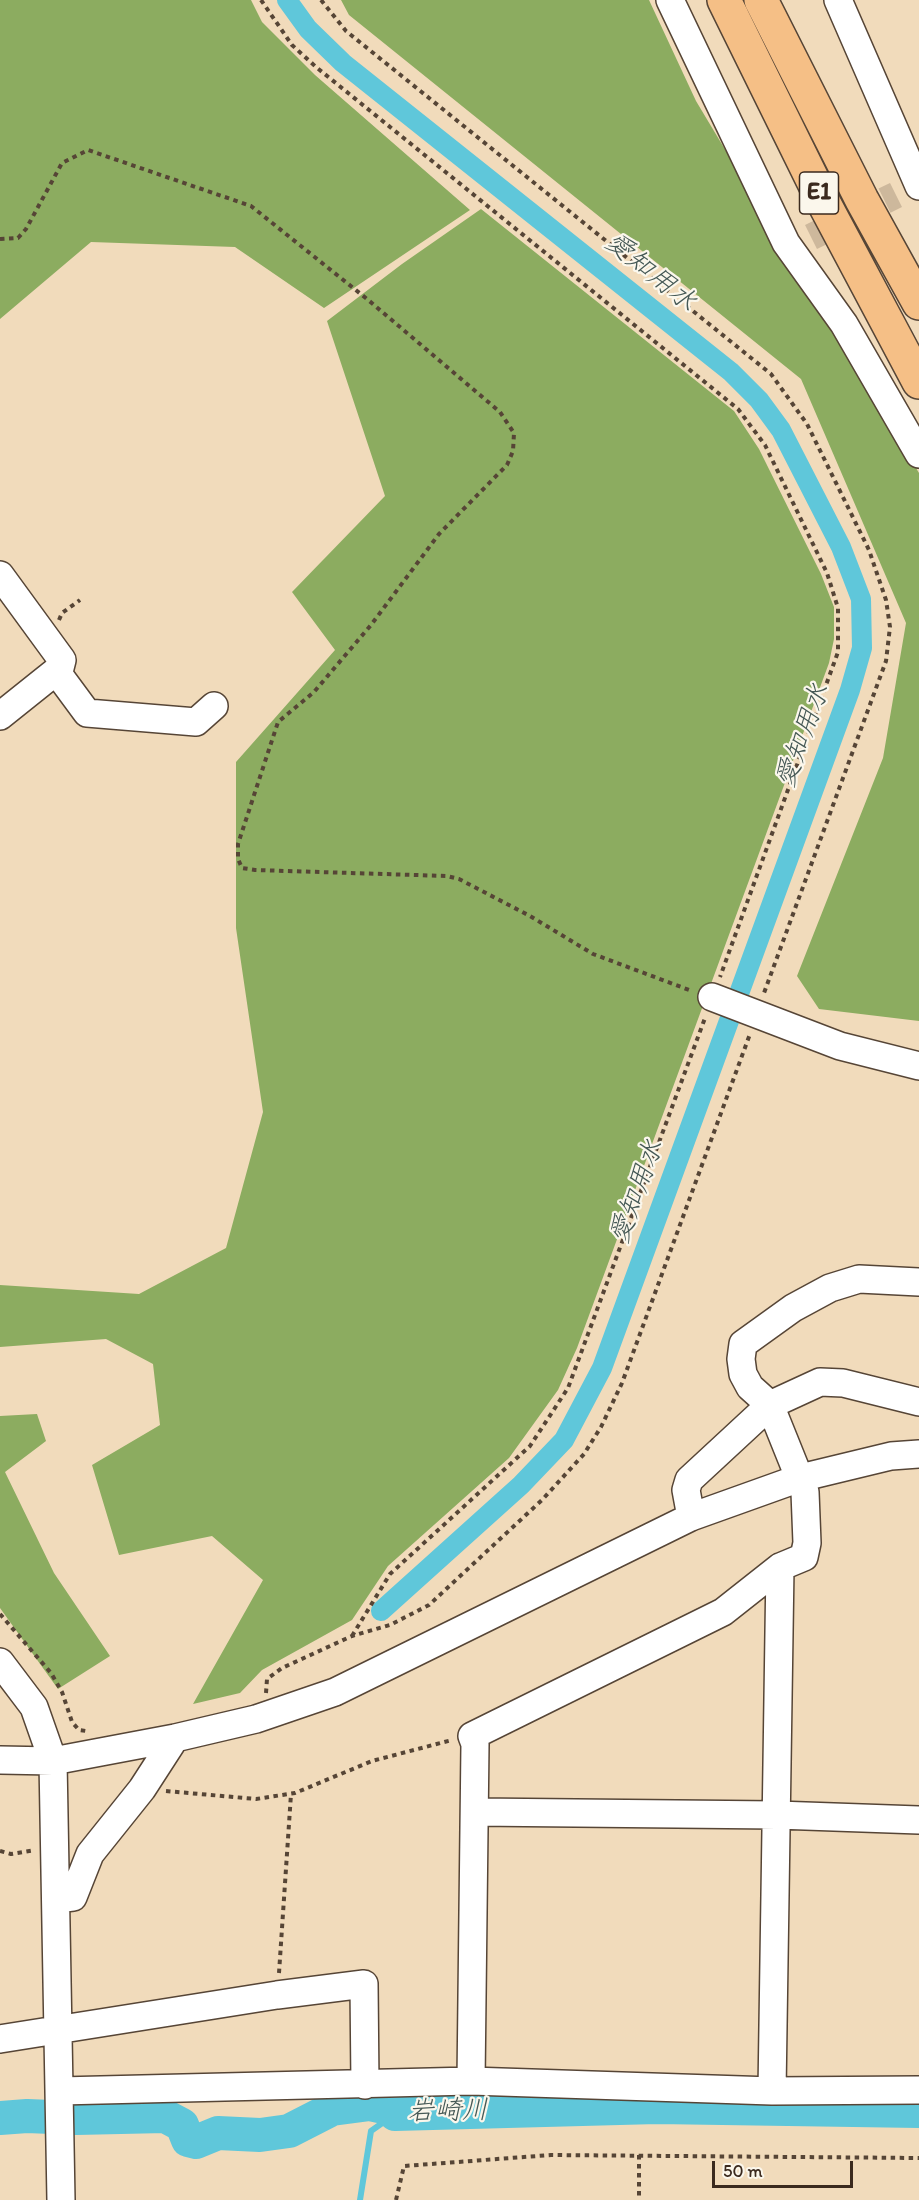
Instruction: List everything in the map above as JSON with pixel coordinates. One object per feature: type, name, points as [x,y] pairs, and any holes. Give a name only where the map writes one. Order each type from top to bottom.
[{"type":"highway","name":"E1","points":[[724,0],[826,207],[919,382]]},
{"type":"highway","name":"E1","points":[[761,0],[862,200],[919,303]]},
{"type":"street","points":[[670,0],[844,324],[919,454]]},
{"type":"street","points":[[838,0],[912,189]]},
{"type":"street","points":[[0,575],[62,660],[58,669],[0,716]]},
{"type":"street","points":[[58,669],[87,713],[196,722],[213,706]]},
{"type":"street","points":[[712,997],[840,1046],[919,1066]]},
{"type":"street","points":[[471,2081],[475,1812],[475,1743],[472,1736],[723,1612],[780,1567],[804,1557],[807,1543],[805,1492],[771,1405],[750,1387],[742,1374],[743,1344],[830,1288],[859,1280],[919,1282]]},
{"type":"street","points":[[691,1517],[686,1491],[689,1480],[771,1405],[820,1382],[843,1383],[919,1402]]},
{"type":"street","points":[[0,1760],[53,1761],[175,1738],[256,1719],[335,1692],[691,1517],[800,1478],[891,1456],[919,1454]]},
{"type":"street","points":[[772,2091],[780,1567]]},
{"type":"street","points":[[0,1662],[34,1707],[53,1761],[61,2200]]},
{"type":"street","points":[[56,1899],[73,1897],[90,1854],[142,1789],[175,1738]]},
{"type":"street","points":[[475,1812],[777,1815],[919,1820]]},
{"type":"street","points":[[0,2039],[58,2028],[110,2023],[278,1995],[364,1984],[365,2085]]},
{"type":"street","points":[[60,2094],[471,2081],[772,2091],[919,2090]]},
{"type":"path","points":[[261,0],[292,45],[316,67],[738,409],[765,445],[827,573],[838,608],[838,652],[568,1388],[530,1446],[390,1574],[352,1636]]},
{"type":"path","points":[[256,1697],[266,1694],[267,1678],[282,1668],[352,1636],[390,1625],[429,1605],[542,1500],[584,1454],[601,1427],[622,1383],[886,661],[890,627],[886,600],[869,550],[807,424],[771,374],[346,31],[321,0]]},
{"type":"path","points":[[0,239],[18,238],[26,229],[62,163],[88,150],[251,206],[367,299],[500,412],[514,433],[513,451],[507,465],[439,534],[371,625],[314,692],[278,722],[238,844],[238,860],[242,868],[447,876],[459,879],[530,916],[593,954],[630,970],[712,997]]},
{"type":"path","points":[[0,1614],[51,1673],[62,1692],[72,1722],[79,1730],[89,1732]]},
{"type":"path","points":[[142,1789],[256,1799],[291,1794],[372,1761],[472,1736]]},
{"type":"path","points":[[278,1995],[291,1794]]},
{"type":"path","points":[[0,1851],[11,1854],[55,1850]]},
{"type":"path","points":[[396,2200],[404,2166],[551,2155],[919,2158]]},
{"type":"path","points":[[639,2155],[639,2200]]},
{"type":"green space","points":[[0,0],[251,0],[262,22],[315,75],[470,210],[324,308],[235,247],[91,242],[0,319]]},
{"type":"green space","points":[[341,0],[649,0],[696,101],[919,473],[919,1021],[819,1009],[797,976],[883,758],[906,623],[801,379],[349,15]]},
{"type":"green space","points":[[481,209],[734,411],[759,449],[821,574],[834,607],[834,639],[829,663],[577,1348],[558,1390],[509,1458],[388,1566],[352,1620],[262,1670],[240,1693],[193,1704],[263,1580],[212,1536],[119,1555],[92,1465],[160,1425],[153,1364],[106,1339],[0,1347],[0,1285],[139,1294],[226,1248],[263,1112],[236,928],[236,762],[335,650],[292,592],[385,496],[327,321],[402,264]]},
{"type":"green space","points":[[37,1414],[46,1441],[5,1472],[54,1573],[110,1656],[58,1689],[0,1608],[0,1416]]},
{"type":"waterway","name":"愛知用水","points":[[287,0],[308,29],[343,63],[731,372],[759,400],[781,430],[841,547],[861,599],[862,648],[850,690],[602,1368],[564,1440],[521,1485],[381,1611]]},
{"type":"waterway","name":"岩崎川","points":[[0,2118],[165,2116],[182,2125],[188,2140],[196,2142],[218,2133],[260,2135],[289,2131],[332,2109],[370,2104],[389,2108],[395,2114],[657,2107],[919,2111]]},
{"type":"waterway","points":[[360,2200],[371,2131],[395,2114]]},
{"type":"tunnel","points":[[811,237],[896,195]]}]
